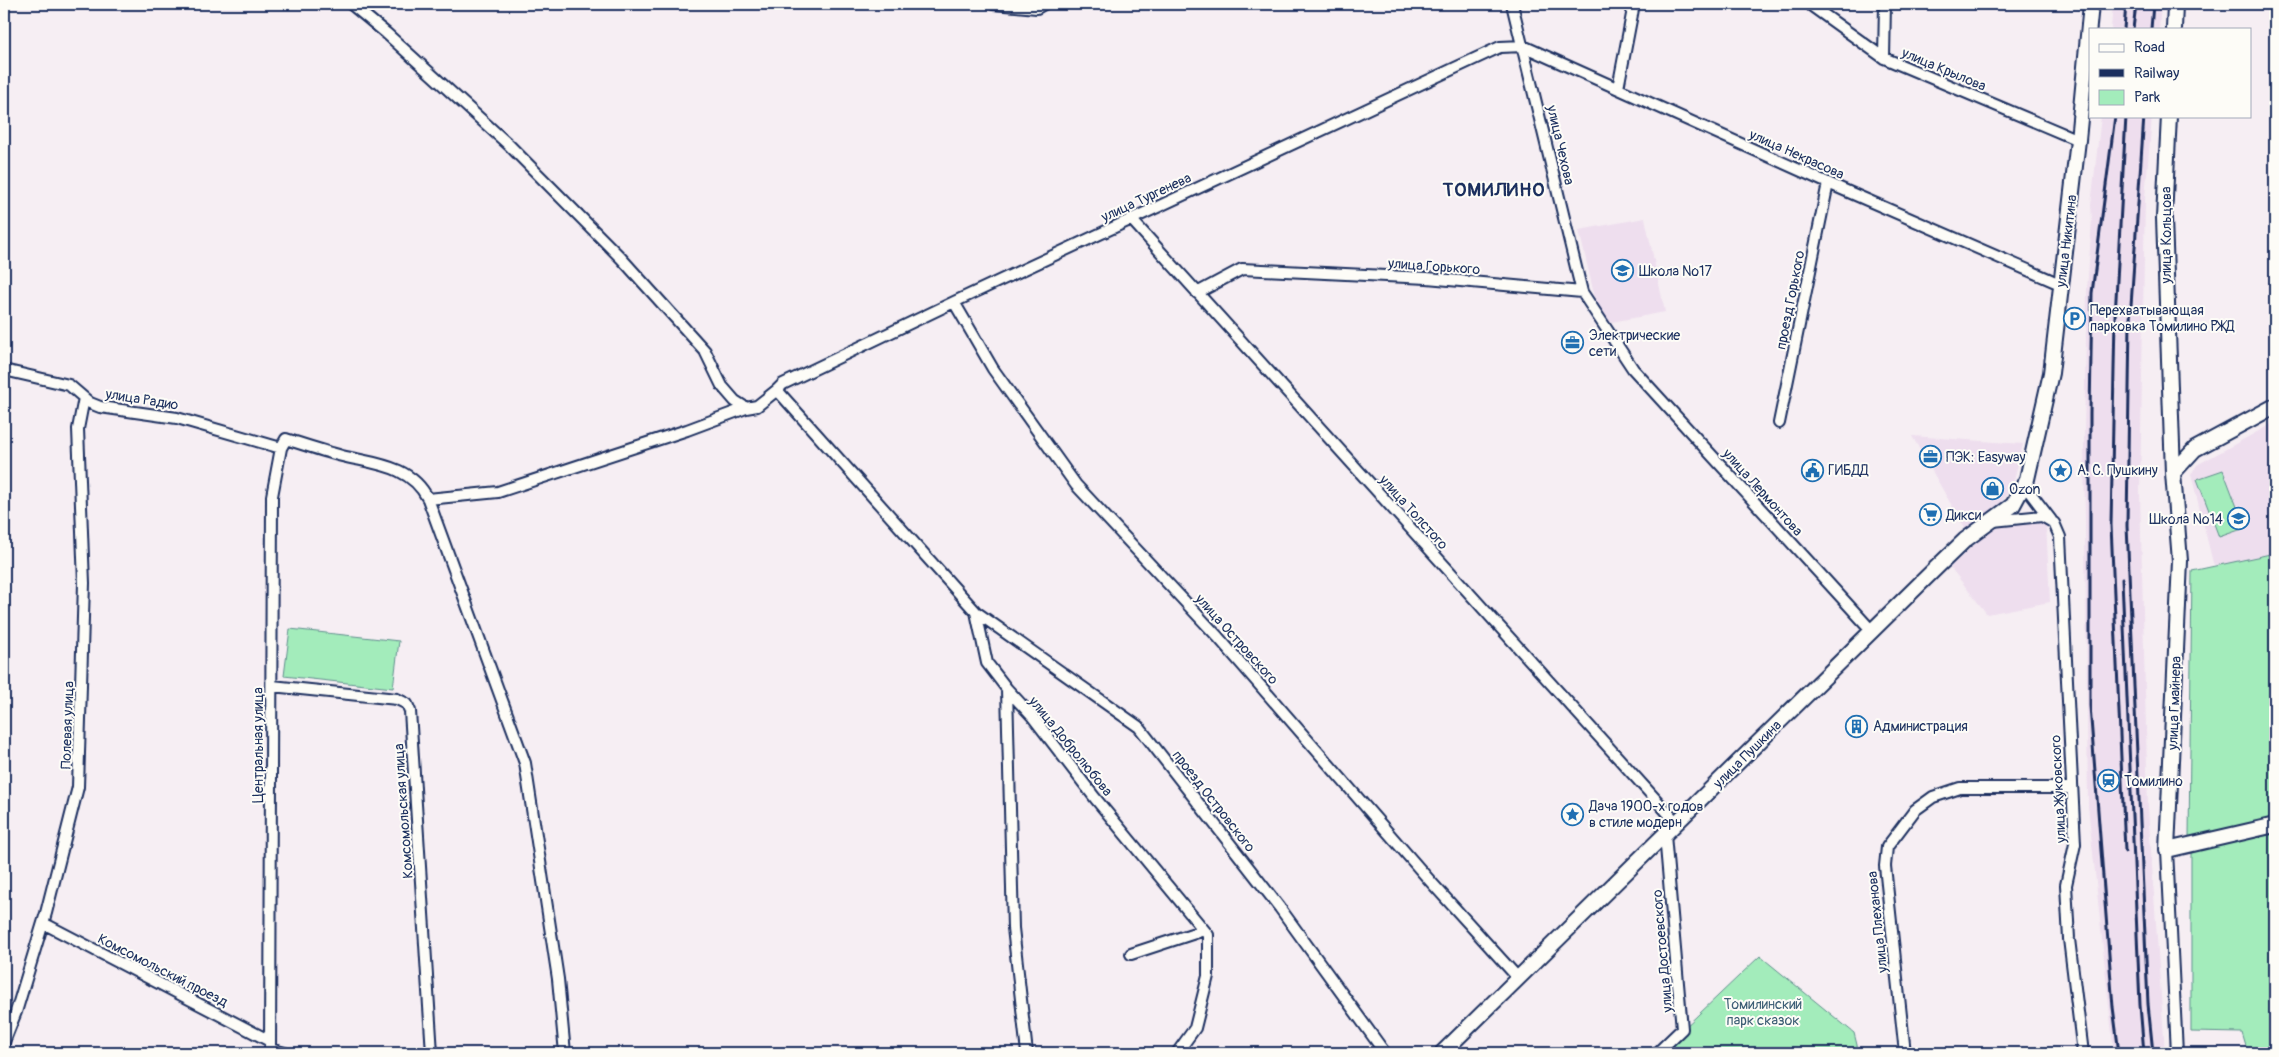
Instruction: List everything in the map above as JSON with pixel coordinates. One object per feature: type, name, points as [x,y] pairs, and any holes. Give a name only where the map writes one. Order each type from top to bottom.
[{"type":"main road","name":"улица Никитина","points":[[1990,522],[2013,504],[2025,486],[2051,373],[2078,140],[2091,4]]},
{"type":"main road","points":[[2174,28],[2175,4]]},
{"type":"main road","name":"улица Кольцова","points":[[2169,118],[2164,218],[2173,473]]},
{"type":"main road","points":[[2173,473],[2195,449],[2275,406]]},
{"type":"main road","name":"улица Гмайнера","points":[[2167,850],[2180,561],[2173,473]]},
{"type":"main road","name":"улица Пушкина","points":[[1442,1053],[1965,540],[1990,522]]},
{"type":"main road","points":[[2167,850],[2275,825]]},
{"type":"street","points":[[351,4],[386,33],[496,133],[621,258],[705,351],[722,386],[735,401],[746,408]]},
{"type":"street","points":[[993,4],[1037,8],[1044,4]]},
{"type":"street","name":"улица Чехова","points":[[1512,4],[1582,292]]},
{"type":"street","points":[[1618,88],[1634,4]]},
{"type":"street","name":"улица Крылова","points":[[1809,4],[1884,58],[2078,140]]},
{"type":"street","points":[[1884,58],[1885,4]]},
{"type":"street","name":"улица Тургенева","points":[[428,499],[498,492],[687,430],[746,408],[757,406],[780,387],[954,302],[1500,47],[1523,46]]},
{"type":"street","name":"улица Некрасова","points":[[1523,46],[1828,183],[2060,284]]},
{"type":"street","name":"проезд Горького","points":[[1780,423],[1828,183]]},
{"type":"street","name":"улица Толстого","points":[[1131,219],[1677,823]]},
{"type":"street","name":"улица Горького","points":[[1197,293],[1242,268],[1428,278],[1582,292]]},
{"type":"street","name":"улица Лермонтова","points":[[1582,292],[1632,369],[1873,632]]},
{"type":"street","name":"улица Островского","points":[[954,302],[993,369],[1076,485],[1218,637],[1431,882],[1519,979]]},
{"type":"street","name":"улица Радио","points":[[4,370],[69,385],[84,398],[100,407],[177,418],[283,444],[391,466],[412,477],[428,499],[525,763],[558,979],[565,1053]]},
{"type":"street","name":"проезд Островского","points":[[780,387],[976,612],[1139,727],[1280,908],[1385,1053]]},
{"type":"street","name":"Полевая улица","points":[[4,1042],[16,1012],[43,923],[78,787],[84,583],[78,429],[84,398]]},
{"type":"street","name":"Центральная улица","points":[[270,1048],[272,496],[283,444]]},
{"type":"street","name":"улица Жуковского","points":[[2025,486],[2054,523],[2060,537],[2076,844],[2066,885],[2069,939],[2083,1053]]},
{"type":"street","points":[[1990,522],[2042,516],[2054,523]]},
{"type":"street","points":[[976,612],[987,663],[1006,689]]},
{"type":"street","name":"Комсомольская улица","points":[[272,686],[397,699],[407,704],[410,711],[432,1053]]},
{"type":"street","name":"улица Добролюбова","points":[[1006,689],[1032,716],[1095,798],[1208,935],[1208,976],[1195,1028],[1177,1053]]},
{"type":"street","name":"улица Добролюбова","points":[[1006,689],[1013,928],[1027,1053]]},
{"type":"street","name":"улица Плеханова","points":[[1905,1053],[1885,866],[1887,847],[1915,810],[1933,797],[1960,788],[2072,788]]},
{"type":"street","name":"улица Достоевского","points":[[1657,1053],[1682,1029],[1665,835]]},
{"type":"street","name":"улица Гмайнера","points":[[2167,850],[2177,1053]]},
{"type":"street","name":"Комсомольский проезд","points":[[43,923],[270,1048],[285,1053]]},
{"type":"street","points":[[1131,954],[1204,930]]},
{"type":"shaded area","points":[[2113,4],[2161,4],[2159,28],[2111,28]]},
{"type":"shaded area","points":[[2101,118],[2152,118],[2145,197],[2140,494],[2148,808],[2165,1053],[2114,1053],[2088,806],[2084,433],[2091,205]]},
{"type":"shaded area","name":"Школа №17","points":[[1645,218],[1665,312],[1601,324],[1579,230]]},
{"type":"shaded area","name":"Школа №14","points":[[2275,422],[2275,567],[2226,576],[2213,563],[2191,474],[2197,465]]},
{"type":"shaded area","points":[[1912,436],[2023,444],[2013,485],[2001,503],[1967,532]]},
{"type":"shaded area","points":[[2046,523],[2050,602],[1987,614],[1950,567],[1994,526]]},
{"type":"green space","points":[[2223,470],[2245,528],[2219,537],[2197,479]]},
{"type":"green space","points":[[2275,553],[2275,1053],[2248,1053],[2242,1033],[2191,1032],[2191,838],[2189,838],[2192,571]]},
{"type":"green space","points":[[290,629],[399,641],[393,688],[284,676]]},
{"type":"green space","name":"Томилинский парк сказок","points":[[1760,956],[1854,1033],[1859,1053],[1658,1053]]},
{"type":"railway","points":[[2124,28],[2126,4]]},
{"type":"railway","points":[[2133,28],[2136,4]]},
{"type":"railway","points":[[2151,28],[2153,4]]},
{"type":"railway","points":[[2115,118],[2092,293],[2090,706],[2113,1007],[2119,1053]]},
{"type":"railway","points":[[2125,851],[2111,525],[2115,317],[2126,118]]},
{"type":"railway","points":[[2144,118],[2130,320],[2127,526],[2148,1004],[2153,1053]]},
{"type":"railway","points":[[2122,579],[2140,1005],[2144,1053]]},
{"type":"place","name":"Школа №17","points":[[1623,271]]},
{"type":"place","name":"Перехватывающая парковка Томилино РЖД","points":[[2074,318]]},
{"type":"place","name":"Электрические сети","points":[[1573,343]]},
{"type":"place","name":"ПЭК: Easyway","points":[[1930,457]]},
{"type":"place","name":"ГИБДД","points":[[1812,470]]},
{"type":"place","name":"А. С. Пушкину","points":[[2061,470]]},
{"type":"place","name":"Ozon","points":[[1993,489]]},
{"type":"place","name":"Дикси","points":[[1930,515]]},
{"type":"place","name":"Школа №14","points":[[2239,519]]},
{"type":"place","name":"Администрация","points":[[1857,726]]},
{"type":"place","name":"Томилино","points":[[2108,781]]},
{"type":"place","name":"Дача 1900-х годов в стиле модерн","points":[[1573,814]]},
{"type":"district","name":"ТОМИЛИНО","points":[[1494,189]]}]
